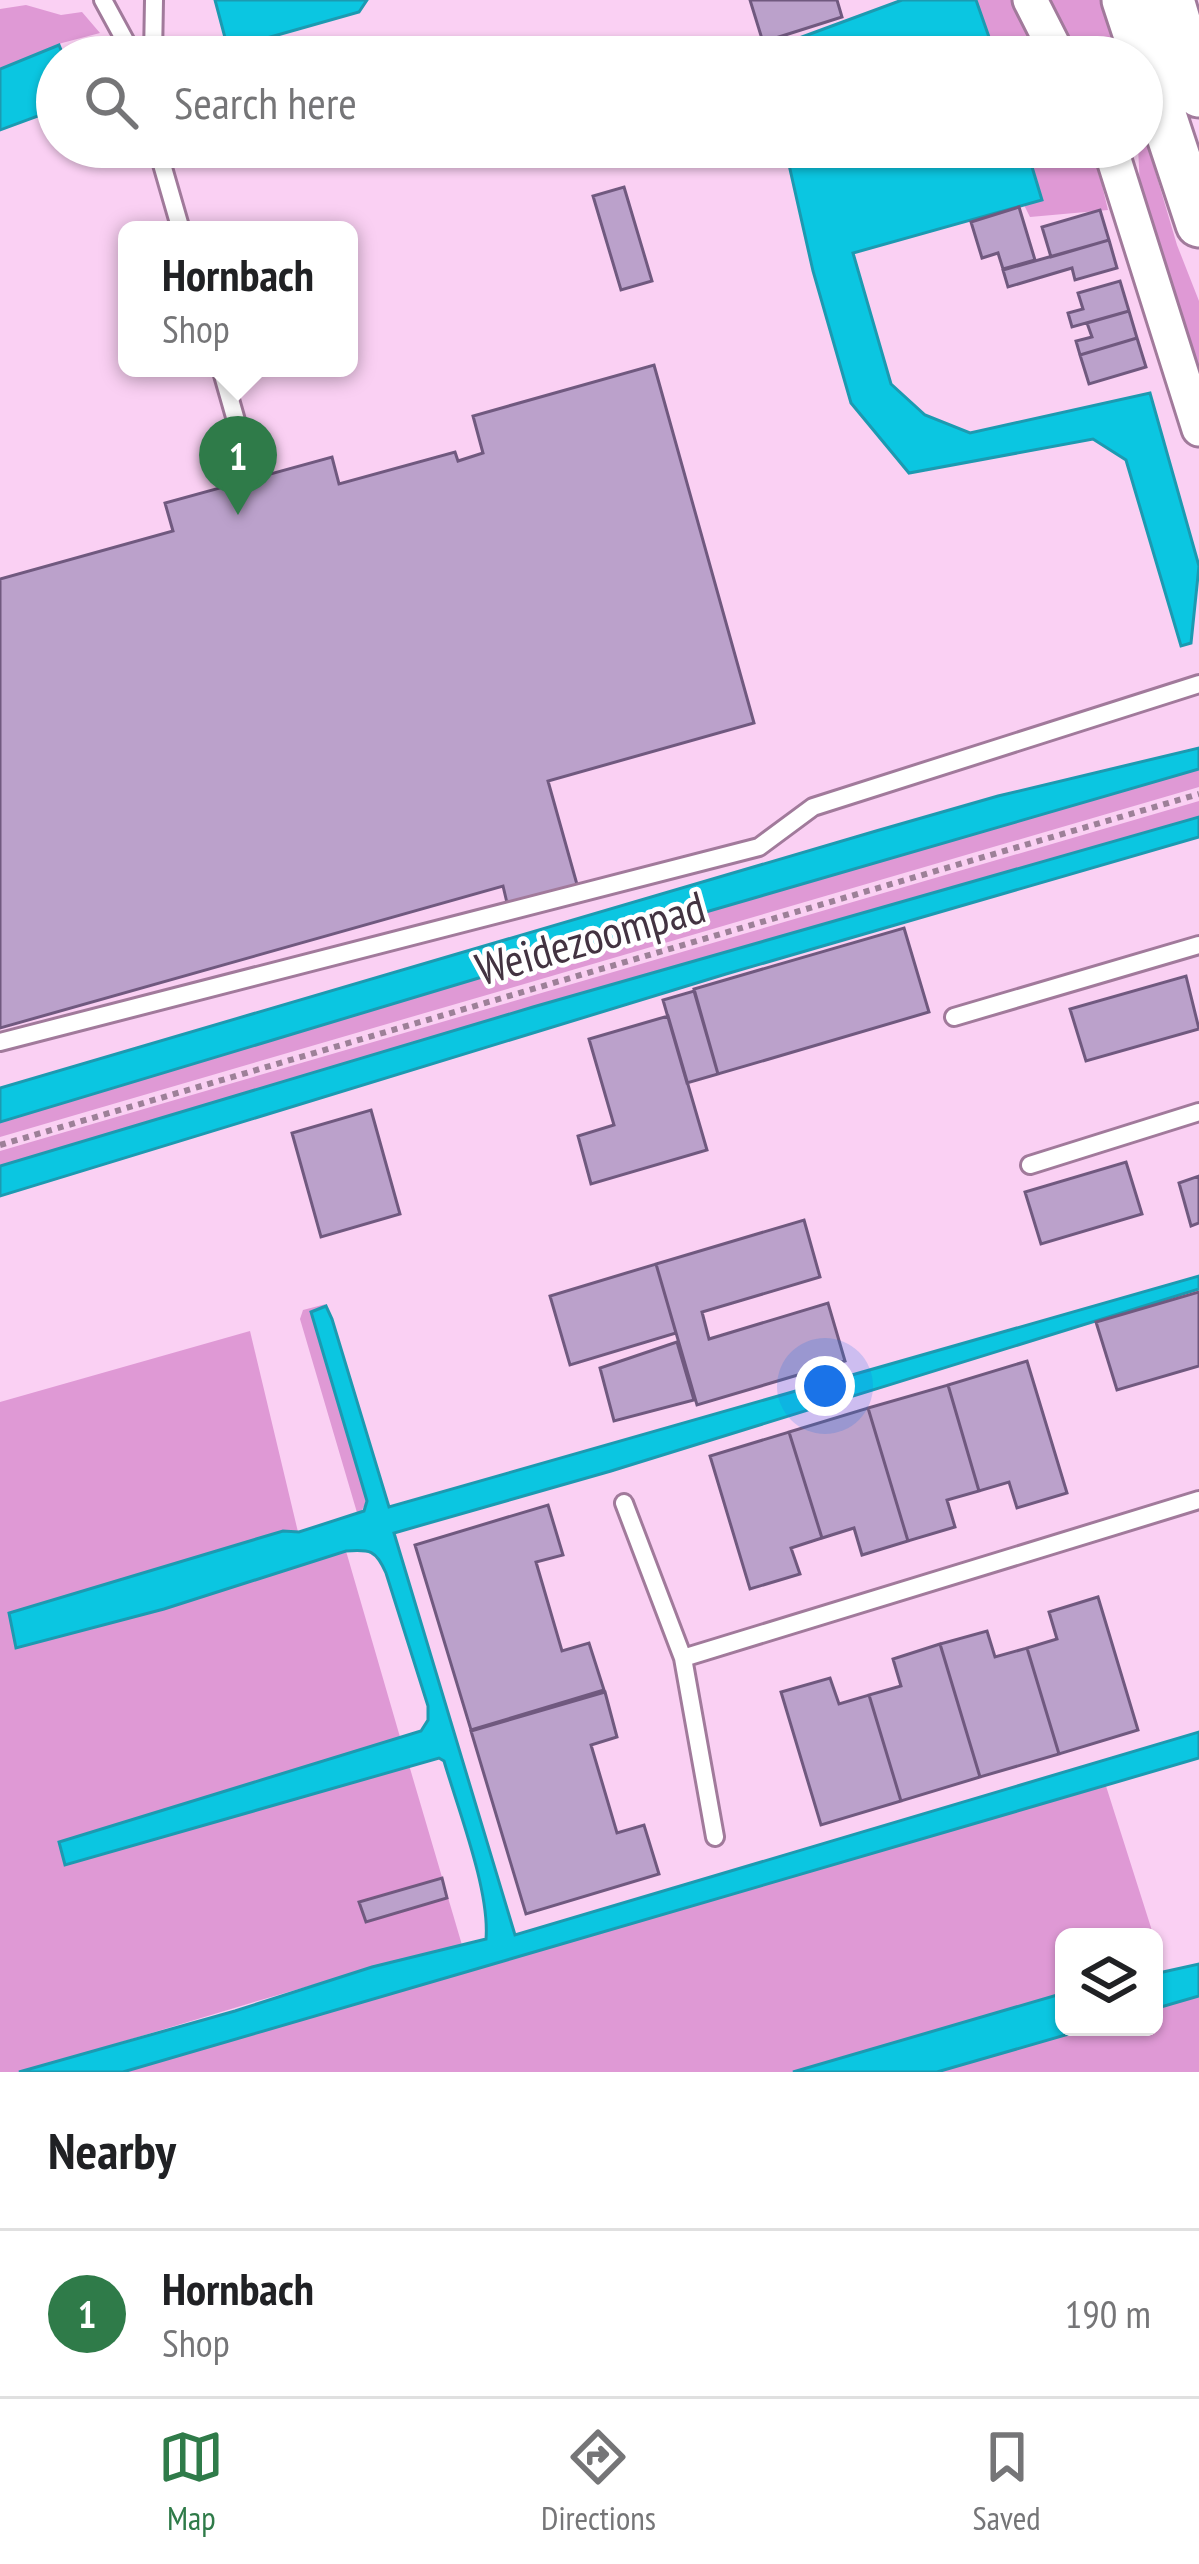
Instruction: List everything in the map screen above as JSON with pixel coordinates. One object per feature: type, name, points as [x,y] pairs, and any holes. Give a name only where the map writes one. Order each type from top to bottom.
[{"type":"main road","points":[[1171,0],[1199,94]]},
{"type":"main road","points":[[1163,119],[1199,224]]},
{"type":"street","points":[[1030,0],[1048,36]]},
{"type":"street","points":[[1117,168],[1199,429]]},
{"type":"lane","points":[[103,0],[123,36]]},
{"type":"lane","points":[[153,36],[154,0]]},
{"type":"lane","points":[[163,168],[178,221]]},
{"type":"lane","points":[[223,377],[238,431]]},
{"type":"lane","points":[[0,1042],[759,847],[813,807],[1199,684]]},
{"type":"lane","points":[[954,1017],[1199,946]]},
{"type":"lane","points":[[1030,1165],[1199,1112]]},
{"type":"lane","points":[[683,1658],[1199,1500]]},
{"type":"lane","points":[[624,1503],[683,1658],[716,1838]]},
{"type":"path","name":"Weidezoompad","points":[[0,1145],[1199,794]]},
{"type":"shaded area","points":[[976,0],[1014,0],[1032,36],[989,36]]},
{"type":"shaded area","points":[[1043,0],[1105,0],[1114,36],[1062,36]]},
{"type":"shaded area","points":[[26,5],[61,15],[82,12],[100,33],[36,36],[36,54],[0,69],[0,9]]},
{"type":"shaded area","points":[[1032,168],[1104,168],[1111,179],[1101,181],[1108,210],[1030,217],[1024,205],[1042,199]]},
{"type":"shaded area","points":[[1139,168],[1154,168],[1199,301],[1199,383],[1140,188]]},
{"type":"shaded area","points":[[1199,769],[1199,787],[0,1137],[0,1122]]},
{"type":"shaded area","points":[[1199,801],[1199,817],[533,1007],[0,1166],[0,1151]]},
{"type":"shaded area","points":[[326,1304],[312,1313],[367,1502],[358,1516],[300,1319],[303,1310]]},
{"type":"shaded area","points":[[250,1331],[298,1532],[282,1531],[16,1647],[164,1609],[346,1551],[400,1737],[60,1841],[65,1864],[409,1765],[462,1945],[19,2072],[0,2072],[0,1402]]},
{"type":"shaded area","points":[[1106,1786],[1151,1928],[1055,1928],[1055,1996],[793,2072],[123,2072]]},
{"type":"shaded area","points":[[1199,1996],[1199,2072],[937,2072],[1062,2036],[1163,2036],[1163,2006]]},
{"type":"water","points":[[215,0],[367,0],[359,12],[274,36],[225,36]]},
{"type":"water","points":[[902,0],[976,0],[989,36],[805,36]]},
{"type":"water","points":[[36,54],[36,117],[0,130],[0,69]]},
{"type":"water","points":[[790,168],[1032,168],[1042,200],[853,253],[891,384],[925,415],[970,433],[1150,393],[1199,566],[1191,643],[1181,646],[1126,460],[1093,439],[909,473],[851,403]]},
{"type":"water","points":[[1199,748],[1199,769],[0,1122],[0,1088],[998,796]]},
{"type":"water","points":[[1199,817],[1199,837],[726,974],[0,1196],[0,1166],[533,1007]]},
{"type":"water","points":[[1199,1276],[1199,1289],[611,1471],[394,1533],[515,1935],[1199,1732],[1199,1758],[123,2072],[19,2072],[372,1967],[486,1939],[478,1874],[444,1761],[439,1758],[65,1865],[59,1842],[421,1731],[428,1720],[428,1706],[386,1573],[367,1551],[346,1551],[164,1609],[16,1648],[9,1613],[364,1511],[367,1501],[311,1312],[326,1306],[332,1319],[389,1507]]},
{"type":"water","points":[[1199,1964],[1199,1996],[1163,2006],[1163,1972]]},
{"type":"water","points":[[1055,1996],[1055,2036],[1062,2036],[937,2072],[793,2072]]},
{"type":"building","points":[[750,0],[837,0],[842,17],[782,36],[761,36]]},
{"type":"building","points":[[624,187],[652,281],[621,290],[593,196]]},
{"type":"building","points":[[1019,207],[1035,260],[1003,269],[998,253],[982,258],[971,222]]},
{"type":"building","points":[[1100,210],[1109,240],[1051,257],[1042,227]]},
{"type":"building","points":[[1109,240],[1117,268],[1075,280],[1072,268],[1008,287],[1003,270]]},
{"type":"building","points":[[1120,281],[1129,311],[1072,327],[1068,313],[1083,309],[1078,293]]},
{"type":"building","points":[[1129,311],[1137,338],[1080,355],[1076,341],[1092,337],[1087,323]]},
{"type":"building","points":[[1137,338],[1146,367],[1089,384],[1080,355]]},
{"type":"building","points":[[654,365],[754,723],[548,781],[578,888],[508,907],[503,886],[0,1028],[0,579],[173,531],[165,503],[332,457],[339,484],[455,452],[458,461],[483,453],[473,416]]},
{"type":"building","points":[[904,928],[929,1012],[718,1074],[694,989]]},
{"type":"building","points":[[1186,976],[1199,1029],[1086,1061],[1070,1009]]},
{"type":"building","points":[[694,991],[718,1074],[687,1083],[663,1000]]},
{"type":"building","points":[[668,1016],[707,1150],[591,1184],[578,1136],[614,1125],[589,1039]]},
{"type":"building","points":[[371,1110],[400,1214],[321,1237],[292,1133]]},
{"type":"building","points":[[1126,1162],[1142,1214],[1041,1244],[1025,1192]]},
{"type":"building","points":[[1199,1176],[1199,1223],[1191,1226],[1179,1183]]},
{"type":"building","points":[[804,1220],[820,1277],[702,1312],[709,1339],[828,1303],[845,1361],[697,1405],[656,1264]]},
{"type":"building","points":[[656,1264],[676,1333],[570,1365],[550,1296]]},
{"type":"building","points":[[1199,1292],[1199,1366],[1117,1390],[1096,1322]]},
{"type":"building","points":[[677,1342],[694,1400],[614,1421],[600,1368]]},
{"type":"building","points":[[1027,1361],[1067,1493],[1017,1508],[1009,1482],[979,1491],[948,1385]]},
{"type":"building","points":[[948,1385],[979,1491],[947,1500],[955,1527],[908,1541],[868,1408]]},
{"type":"building","points":[[868,1408],[908,1541],[862,1555],[854,1528],[822,1538],[789,1432]]},
{"type":"building","points":[[789,1432],[822,1538],[791,1548],[800,1574],[750,1589],[710,1456]]},
{"type":"building","points":[[548,1505],[563,1555],[536,1562],[562,1651],[589,1643],[604,1690],[471,1730],[415,1545]]},
{"type":"building","points":[[1098,1597],[1138,1730],[1059,1754],[1027,1648],[1057,1639],[1049,1612]]},
{"type":"building","points":[[987,1631],[995,1657],[1027,1648],[1059,1754],[980,1777],[940,1644]]},
{"type":"building","points":[[940,1644],[980,1777],[901,1801],[869,1695],[901,1686],[893,1659]]},
{"type":"building","points":[[830,1678],[839,1704],[869,1695],[901,1801],[821,1825],[781,1692]]},
{"type":"building","points":[[605,1692],[617,1737],[591,1745],[617,1833],[644,1825],[659,1874],[526,1914],[471,1731]]},
{"type":"building","points":[[442,1878],[447,1898],[366,1922],[359,1902]]},
{"type":"place","name":"Hornbach","points":[[238,515]]}]
